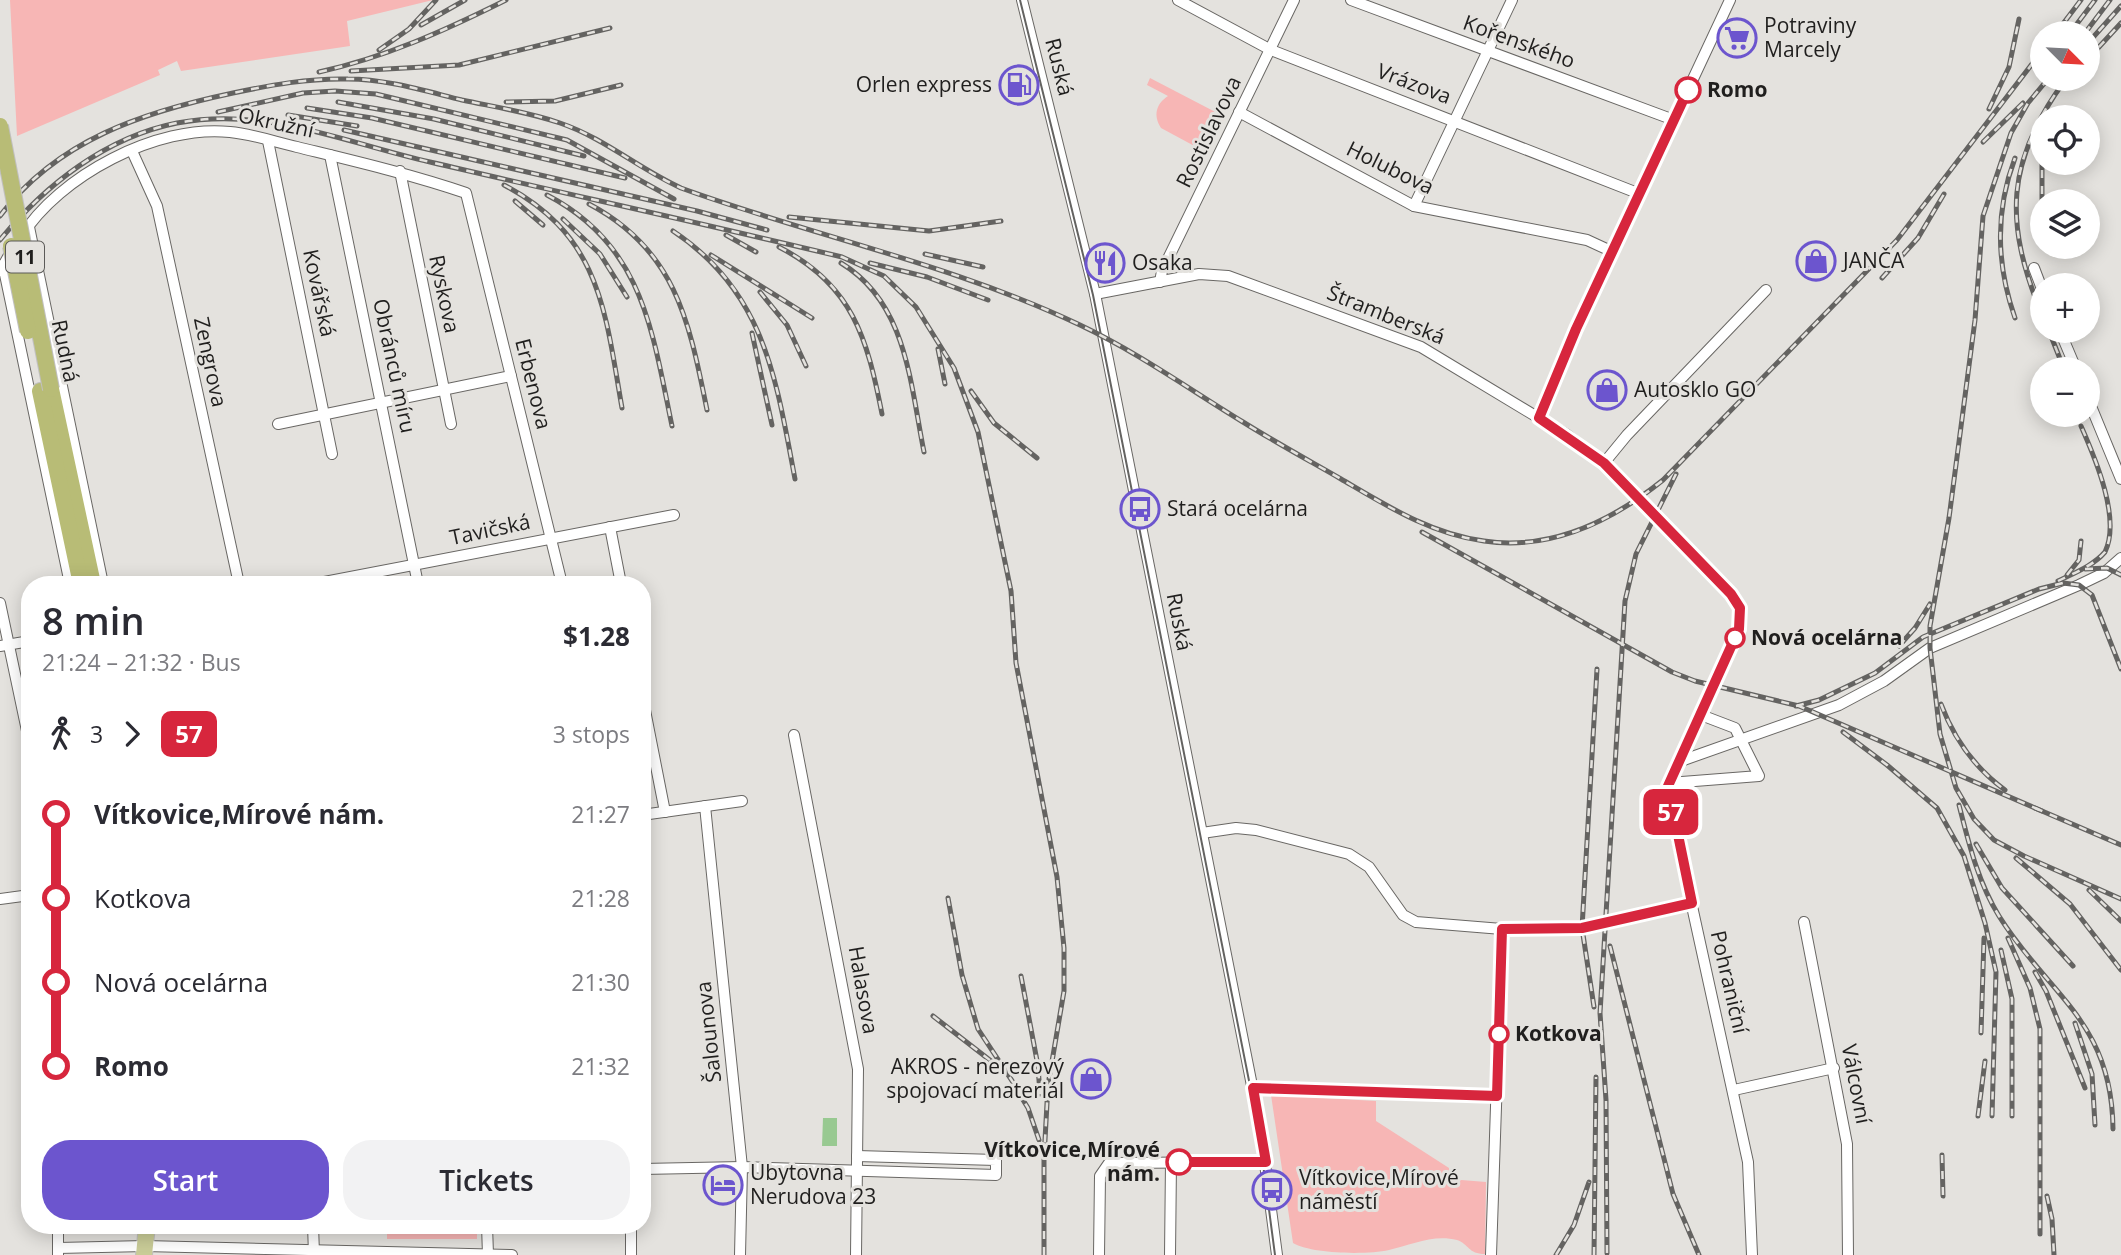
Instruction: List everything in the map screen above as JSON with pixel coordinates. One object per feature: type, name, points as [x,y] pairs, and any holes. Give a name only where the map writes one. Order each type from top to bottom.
[{"type":"highway","name":"Rudná","points":[[0,126],[80,576]]},
{"type":"highway","name":"Rudná","points":[[0,185],[45,391],[91,576]]},
{"type":"street","name":"Ruská","points":[[1023,0],[1095,295],[1253,1088],[1266,1162],[1277,1255]]},
{"type":"street","name":"Vrázova","points":[[1178,0],[1271,50],[1640,194]]},
{"type":"street","name":"Rostislavova","points":[[1160,282],[1162,271],[1294,0]]},
{"type":"street","name":"Kořenského","points":[[1351,0],[1674,120]]},
{"type":"street","points":[[1414,206],[1512,0]]},
{"type":"street","points":[[1539,418],[1567,350],[1730,0]]},
{"type":"street","name":"Holubova","points":[[1239,112],[1414,206],[1587,240],[1614,252]]},
{"type":"street","name":"Okružní","points":[[1,268],[29,227],[53,199],[99,164],[183,134],[229,132],[400,171],[466,193]]},
{"type":"street","name":"Kovářská","points":[[268,141],[332,454]]},
{"type":"street","name":"Zengrova","points":[[132,151],[157,206],[237,576]]},
{"type":"street","name":"Obránců míru","points":[[330,155],[417,576]]},
{"type":"street","name":"Ryskova","points":[[400,171],[451,424]]},
{"type":"street","name":"Erbenova","points":[[466,193],[560,576]]},
{"type":"street","points":[[29,227],[45,391],[69,576]]},
{"type":"street","points":[[1,268],[45,391],[101,576]]},
{"type":"street","points":[[2034,268],[2036,273]]},
{"type":"street","name":"Štramberská","points":[[1095,295],[1208,274],[1241,279],[1421,348],[1539,418],[1604,463],[1739,604],[1740,625],[1714,686]]},
{"type":"street","points":[[1604,463],[1644,417],[1766,290]]},
{"type":"street","points":[[278,424],[511,376]]},
{"type":"street","points":[[2100,427],[2121,479]]},
{"type":"street","name":"Tavičská","points":[[357,576],[674,515]]},
{"type":"street","points":[[610,527],[619,576]]},
{"type":"street","points":[[1678,762],[1839,705],[1884,681],[1930,649],[2079,585],[2104,573],[2121,558]]},
{"type":"street","points":[[0,603],[5,645],[21,709]]},
{"type":"street","name":"Pohraniční","points":[[1714,686],[1669,783],[1668,796],[1734,1090],[1749,1174],[1752,1255]]},
{"type":"street","points":[[1669,783],[1759,776],[1735,728],[1701,715]]},
{"type":"street","name":"Halasova","points":[[794,735],[858,1069],[856,1255]]},
{"type":"street","points":[[651,741],[665,812]]},
{"type":"street","points":[[651,814],[742,801]]},
{"type":"street","name":"Šalounova","points":[[705,806],[742,1167],[740,1255]]},
{"type":"street","points":[[1202,833],[1236,828],[1256,830],[1349,854],[1369,867],[1403,915],[1416,922],[1502,929],[1582,928],[1692,903]]},
{"type":"street","points":[[0,899],[21,896]]},
{"type":"street","name":"Válcovní","points":[[1804,922],[1847,1144],[1848,1255]]},
{"type":"street","points":[[1491,1255],[1502,929]]},
{"type":"street","points":[[1734,1090],[1834,1068]]},
{"type":"street","points":[[1253,1088],[1497,1096]]},
{"type":"street","points":[[651,1169],[858,1169],[996,1175],[996,1160],[857,1156]]},
{"type":"street","points":[[1099,1255],[1100,1176],[1104,1167],[1116,1162],[1266,1162]]},
{"type":"street","points":[[1170,1255],[1171,1162]]},
{"type":"street","points":[[313,1234],[314,1253]]},
{"type":"street","points":[[487,1234],[488,1255]]},
{"type":"street","points":[[631,1234],[631,1255]]},
{"type":"street","points":[[58,1251],[512,1255]]},
{"type":"shaded area","points":[[10,0],[433,0],[347,21],[350,46],[181,71],[177,61],[158,70],[160,75],[17,136]]},
{"type":"shaded area","points":[[1150,78],[1225,117],[1222,123],[1218,122],[1218,131],[1212,141],[1199,146],[1200,149],[1161,128],[1157,110],[1168,96],[1147,85]]},
{"type":"shaded area","points":[[1271,1095],[1376,1101],[1376,1121],[1449,1168],[1449,1179],[1486,1182],[1485,1254],[1472,1251],[1457,1240],[1439,1238],[1367,1253],[1326,1251],[1293,1243]]},
{"type":"shaded area","points":[[823,1118],[837,1118],[837,1146],[822,1146]]},
{"type":"shaded area","points":[[387,1234],[477,1234],[477,1239],[387,1239]]},
{"type":"tram line","points":[[1020,0],[1093,295],[1258,1126],[1275,1255]]},
{"type":"railway","points":[[379,50],[409,29],[436,0]]},
{"type":"railway","points":[[421,25],[465,0]]},
{"type":"railway","points":[[319,72],[368,59],[414,42],[506,0]]},
{"type":"railway","points":[[2065,21],[2081,0]]},
{"type":"railway","points":[[2079,21],[2095,0]]},
{"type":"railway","points":[[2094,21],[2110,0]]},
{"type":"railway","points":[[2100,30],[2121,6]]},
{"type":"railway","points":[[1989,109],[2009,67],[2019,19]]},
{"type":"railway","points":[[2100,46],[2121,23]]},
{"type":"railway","points":[[351,71],[459,65],[610,28]]},
{"type":"railway","points":[[0,216],[48,167],[104,133],[135,120],[233,93],[304,81],[362,80],[405,86],[560,123],[592,137],[681,188],[932,268],[1032,304],[1122,347],[1267,437],[1410,518],[1465,537],[1509,543],[1557,537],[1580,530],[1623,508],[1663,480],[1897,240],[2030,67]]},
{"type":"railway","points":[[506,102],[555,101],[621,85]]},
{"type":"railway","points":[[218,112],[303,93],[335,91],[376,94],[567,140],[674,199]]},
{"type":"railway","points":[[2038,91],[2011,133],[1983,216],[1975,320],[1949,518],[1930,626],[1930,648],[1940,734],[1956,788],[1974,819],[1994,840],[2121,899]]},
{"type":"railway","points":[[2030,282],[2021,251],[2017,193],[2031,138],[2058,91]]},
{"type":"railway","points":[[338,102],[434,119],[584,156]]},
{"type":"railway","points":[[1983,142],[2023,103]]},
{"type":"railway","points":[[307,108],[372,118],[625,178]]},
{"type":"railway","points":[[288,115],[357,126]]},
{"type":"railway","points":[[0,240],[37,200],[57,183],[79,166],[126,139],[177,123],[243,119],[305,129],[430,162],[842,257],[884,276],[916,307],[954,368],[978,432],[1011,591],[1016,663],[1057,877],[1064,948],[1064,991],[1048,1085],[1044,1158]]},
{"type":"railway","points":[[344,130],[697,211],[767,230]]},
{"type":"railway","points":[[2015,158],[2004,198],[2000,238],[2004,278],[2015,318]]},
{"type":"railway","points":[[2042,175],[2042,189]]},
{"type":"railway","points":[[504,185],[536,205],[561,228],[579,252],[593,279],[603,308],[622,408]]},
{"type":"railway","points":[[1882,278],[1918,238],[1944,194]]},
{"type":"railway","points":[[547,195],[579,215],[604,239],[623,265],[638,293],[649,324],[672,426]]},
{"type":"railway","points":[[515,201],[543,225]]},
{"type":"railway","points":[[589,204],[618,222],[642,243],[660,266],[685,318],[707,410]]},
{"type":"railway","points":[[789,217],[929,231],[1001,221]]},
{"type":"railway","points":[[563,219],[600,254],[627,297]]},
{"type":"railway","points":[[673,231],[704,255],[728,281],[747,310],[772,373],[795,479]]},
{"type":"railway","points":[[726,235],[756,252]]},
{"type":"railway","points":[[779,247],[824,278],[853,316],[870,361],[882,414]]},
{"type":"railway","points":[[925,254],[983,267]]},
{"type":"railway","points":[[711,255],[812,318]]},
{"type":"railway","points":[[841,263],[863,280],[880,300],[893,322],[909,372],[924,452]]},
{"type":"railway","points":[[870,263],[927,277],[988,300]]},
{"type":"railway","points":[[760,292],[787,325],[806,366]]},
{"type":"railway","points":[[752,333],[772,425]]},
{"type":"railway","points":[[2054,343],[2059,357]]},
{"type":"railway","points":[[938,349],[945,384]]},
{"type":"railway","points":[[971,391],[994,423],[1037,458]]},
{"type":"railway","points":[[2058,581],[2100,557],[2105,552],[2109,539],[2110,523],[2105,489],[2081,427]]},
{"type":"railway","points":[[1607,1253],[1606,1100],[1600,1013],[1625,601],[1636,554],[1676,474]]},
{"type":"railway","points":[[1422,532],[1672,672],[1695,681],[1799,706],[2042,811]]},
{"type":"railway","points":[[2067,575],[2079,560],[2081,541]]},
{"type":"railway","points":[[2085,569],[2107,568],[2121,575]]},
{"type":"railway","points":[[1796,706],[1819,700],[1875,673],[1923,637],[2039,589],[2063,583],[2079,585],[2092,595],[2121,669]]},
{"type":"railway","points":[[1899,646],[1915,628],[1930,604]]},
{"type":"railway","points":[[1594,1007],[1582,928],[1597,669]]},
{"type":"railway","points":[[1941,704],[1952,729],[1967,752],[1984,772],[2005,790]]},
{"type":"railway","points":[[1843,732],[1937,808],[1964,856],[1985,923],[1996,972],[1992,1116]]},
{"type":"railway","points":[[1959,805],[1980,876],[1999,916],[2090,1035],[2102,1061],[2110,1092],[2113,1129]]},
{"type":"railway","points":[[2035,808],[2121,845]]},
{"type":"railway","points":[[1976,844],[2002,888],[2073,966]]},
{"type":"railway","points":[[2016,858],[2070,904],[2121,970]]},
{"type":"railway","points":[[2089,890],[2121,921]]},
{"type":"railway","points":[[948,898],[962,975],[978,1029],[1022,1096]]},
{"type":"railway","points":[[1981,1033],[1984,938]]},
{"type":"railway","points":[[2008,938],[2030,988],[2040,1029],[2040,1234]]},
{"type":"railway","points":[[1610,946],[1673,1194],[1699,1255]]},
{"type":"railway","points":[[2001,950],[2012,999],[2012,1116]]},
{"type":"railway","points":[[2035,972],[2046,991],[2085,1088]]},
{"type":"railway","points":[[1021,976],[1038,1066],[1040,1094]]},
{"type":"railway","points":[[933,1016],[991,1061]]},
{"type":"railway","points":[[2075,1023],[2092,1074],[2095,1125]]},
{"type":"railway","points":[[1978,1116],[1985,1061]]},
{"type":"railway","points":[[1594,1255],[1596,1077]]},
{"type":"railway","points":[[1017,1090],[1028,1108],[1039,1140]]},
{"type":"railway","points":[[1044,1150],[1044,1255]]},
{"type":"railway","points":[[1942,1155],[1943,1196]]},
{"type":"railway","points":[[1556,1255],[1574,1225],[1589,1182]]},
{"type":"railway","points":[[2047,1196],[2052,1219],[2054,1255]]},
{"type":"bus line","name":"57","points":[[1179,1162],[1266,1162],[1253,1088],[1497,1096],[1502,929],[1582,928],[1692,903],[1667,792],[1739,629],[1740,608],[1731,594],[1604,463],[1539,418],[1576,329],[1688,90]]},
{"type":"place","name":"Potraviny Marcely","points":[[1737,38]]},
{"type":"place","name":"Orlen express","points":[[1019,85]]},
{"type":"place","name":"Romo","points":[[1688,90]]},
{"type":"place","name":"JANČA","points":[[1816,261]]},
{"type":"place","name":"Osaka","points":[[1105,263]]},
{"type":"place","name":"Autosklo GO","points":[[1607,390]]},
{"type":"place","name":"Stará ocelárna","points":[[1140,509]]},
{"type":"place","name":"Nová ocelárna","points":[[1735,638]]},
{"type":"place","name":"Kotkova","points":[[1499,1034]]},
{"type":"place","name":"AKROS - nerezový spojovací materiál","points":[[1091,1079]]},
{"type":"place","name":"Vítkovice,Mírové nám.","points":[[1179,1162]]},
{"type":"place","name":"Ubytovna Nerudova 23","points":[[723,1185]]},
{"type":"place","name":"Vítkovice,Mírové náměstí","points":[[1272,1190]]}]
